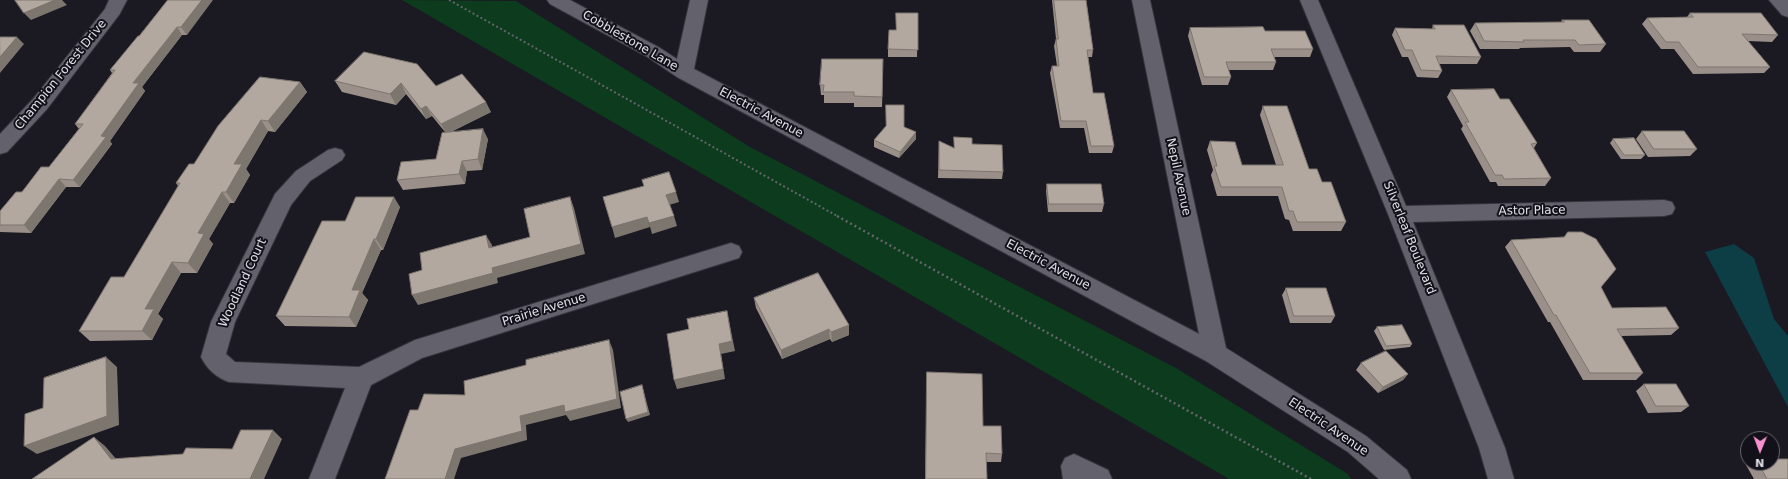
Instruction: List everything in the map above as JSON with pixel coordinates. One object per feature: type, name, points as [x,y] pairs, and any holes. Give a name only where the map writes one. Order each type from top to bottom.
[{"type":"street","name":"Champion Forest Drive","points":[[0,147],[40,104],[113,11],[118,0]]},
{"type":"street","name":"Cobblestone Lane","points":[[556,0],[653,52],[684,72]]},
{"type":"street","points":[[684,72],[699,0]]},
{"type":"street","name":"Nepil Avenue","points":[[1141,0],[1215,354]]},
{"type":"street","name":"Silverleaf Boulevard","points":[[1309,0],[1399,214],[1492,448],[1501,479]]},
{"type":"street","points":[[1778,0],[1788,11]]},
{"type":"street","name":"Electric Avenue","points":[[684,72],[1215,354],[1357,444],[1398,479]]},
{"type":"street","name":"Woodland Court","points":[[335,155],[303,176],[283,200],[223,322],[213,357],[229,372],[361,378]]},
{"type":"street","name":"Astor Place","points":[[1399,214],[1664,208]]},
{"type":"street","name":"Prairie Avenue","points":[[361,378],[415,350],[731,252]]},
{"type":"street","points":[[322,479],[361,378]]},
{"type":"street","points":[[1076,479],[1074,466],[1099,479]]},
{"type":"path","points":[[449,0],[1311,479]]},
{"type":"green space","points":[[402,0],[516,1],[750,147],[1176,368],[1348,474],[1351,479],[1229,479]]},
{"type":"water","points":[[1734,244],[1754,258],[1774,319],[1788,336],[1788,407],[1705,252]]},
{"type":"building","points":[[15,0],[55,0],[24,13]]},
{"type":"building","points":[[168,0],[202,0],[181,27],[177,27],[133,83],[139,83],[101,136],[106,137],[73,180],[59,179],[24,225],[0,225],[0,211],[16,192],[22,192],[41,167],[49,167],[83,124],[75,124],[115,70],[110,70]]},
{"type":"building","points":[[1054,0],[1086,0],[1093,50],[1087,50],[1093,93],[1104,93],[1114,146],[1091,146],[1086,121],[1061,121],[1052,66],[1059,66]]},
{"type":"building","points":[[896,13],[918,13],[918,50],[888,49],[889,30],[896,30]]},
{"type":"building","points":[[1690,13],[1761,13],[1778,35],[1742,34],[1770,67],[1698,67],[1679,42],[1666,42],[1647,18],[1693,17]]},
{"type":"building","points":[[1562,20],[1589,20],[1606,44],[1579,45],[1575,40],[1523,40],[1524,42],[1484,41],[1475,23],[1564,22]]},
{"type":"building","points":[[1433,25],[1464,25],[1481,57],[1436,56],[1442,71],[1421,70],[1412,50],[1405,50],[1395,28],[1435,29]]},
{"type":"building","points":[[1263,27],[1265,31],[1305,31],[1313,49],[1271,49],[1276,62],[1226,62],[1231,77],[1204,77],[1190,28]]},
{"type":"building","points":[[0,37],[17,37],[0,57]]},
{"type":"building","points":[[364,52],[417,64],[436,86],[462,74],[486,102],[441,124],[426,106],[421,109],[401,83],[390,94],[335,81]]},
{"type":"building","points":[[822,59],[883,59],[882,97],[854,96],[854,92],[823,92],[824,85],[820,85]]},
{"type":"building","points":[[260,77],[300,82],[268,121],[261,120],[234,164],[242,164],[226,192],[222,192],[198,233],[204,234],[188,263],[172,262],[145,309],[154,309],[142,331],[79,331],[111,277],[124,277],[180,183],[176,183],[189,164],[194,164],[218,126]]},
{"type":"building","points":[[1494,89],[1500,99],[1509,99],[1537,143],[1531,144],[1551,178],[1504,179],[1502,175],[1495,175],[1465,122],[1469,122],[1451,90]]},
{"type":"building","points":[[886,105],[904,105],[904,127],[916,132],[900,152],[874,140],[886,126]]},
{"type":"building","points":[[1263,106],[1287,106],[1309,169],[1317,169],[1322,182],[1331,182],[1346,222],[1297,222],[1293,211],[1289,211],[1282,187],[1221,187],[1214,166],[1217,166],[1210,141],[1235,142],[1242,165],[1283,165]]},
{"type":"building","points":[[483,129],[478,159],[462,161],[459,174],[397,180],[401,162],[436,159],[442,133]]},
{"type":"building","points":[[1642,131],[1684,131],[1697,149],[1654,149]]},
{"type":"building","points":[[954,137],[972,138],[972,144],[1002,145],[1003,172],[939,170],[939,141],[954,148]]},
{"type":"building","points":[[1634,138],[1645,155],[1624,155],[1613,139]]},
{"type":"building","points":[[669,172],[676,192],[666,195],[674,216],[649,223],[647,217],[612,227],[603,197],[644,186],[642,180]]},
{"type":"building","points":[[1047,184],[1101,184],[1104,204],[1049,204]]},
{"type":"building","points":[[356,197],[394,197],[352,290],[360,290],[349,317],[276,316],[322,221],[345,221]]},
{"type":"building","points":[[570,197],[581,244],[492,268],[493,273],[412,295],[409,274],[422,270],[420,253],[486,235],[489,248],[530,237],[524,209]]},
{"type":"building","points":[[1568,232],[1582,232],[1596,239],[1616,269],[1601,287],[1612,308],[1666,307],[1679,328],[1617,329],[1643,373],[1590,373],[1556,315],[1554,315],[1511,240],[1564,237]]},
{"type":"building","points":[[818,273],[849,325],[831,332],[829,329],[781,350],[754,298]]},
{"type":"building","points":[[1286,288],[1326,288],[1335,316],[1294,316]]},
{"type":"building","points":[[727,311],[732,341],[719,344],[723,369],[674,380],[667,334],[689,329],[687,319]]},
{"type":"building","points":[[1402,325],[1412,344],[1386,346],[1377,327]]},
{"type":"building","points":[[609,340],[617,399],[565,412],[564,405],[520,416],[522,431],[455,449],[445,479],[385,479],[410,410],[418,410],[424,394],[465,395],[464,381],[526,365],[526,360]]},
{"type":"building","points":[[1386,351],[1408,374],[1383,387],[1361,363]]},
{"type":"building","points":[[106,357],[107,416],[24,446],[25,414],[43,408],[44,378]]},
{"type":"building","points":[[927,372],[982,374],[983,426],[1001,426],[1002,454],[986,453],[987,479],[926,479]]},
{"type":"building","points":[[1644,384],[1676,384],[1689,406],[1656,406]]},
{"type":"building","points":[[642,385],[648,412],[626,419],[620,392]]},
{"type":"building","points":[[241,430],[273,430],[250,479],[32,479],[94,437],[111,459],[183,454],[186,448],[232,449]]},
{"type":"building","points":[[1780,459],[1788,459],[1788,479],[1767,479],[1762,471],[1780,471]]}]
